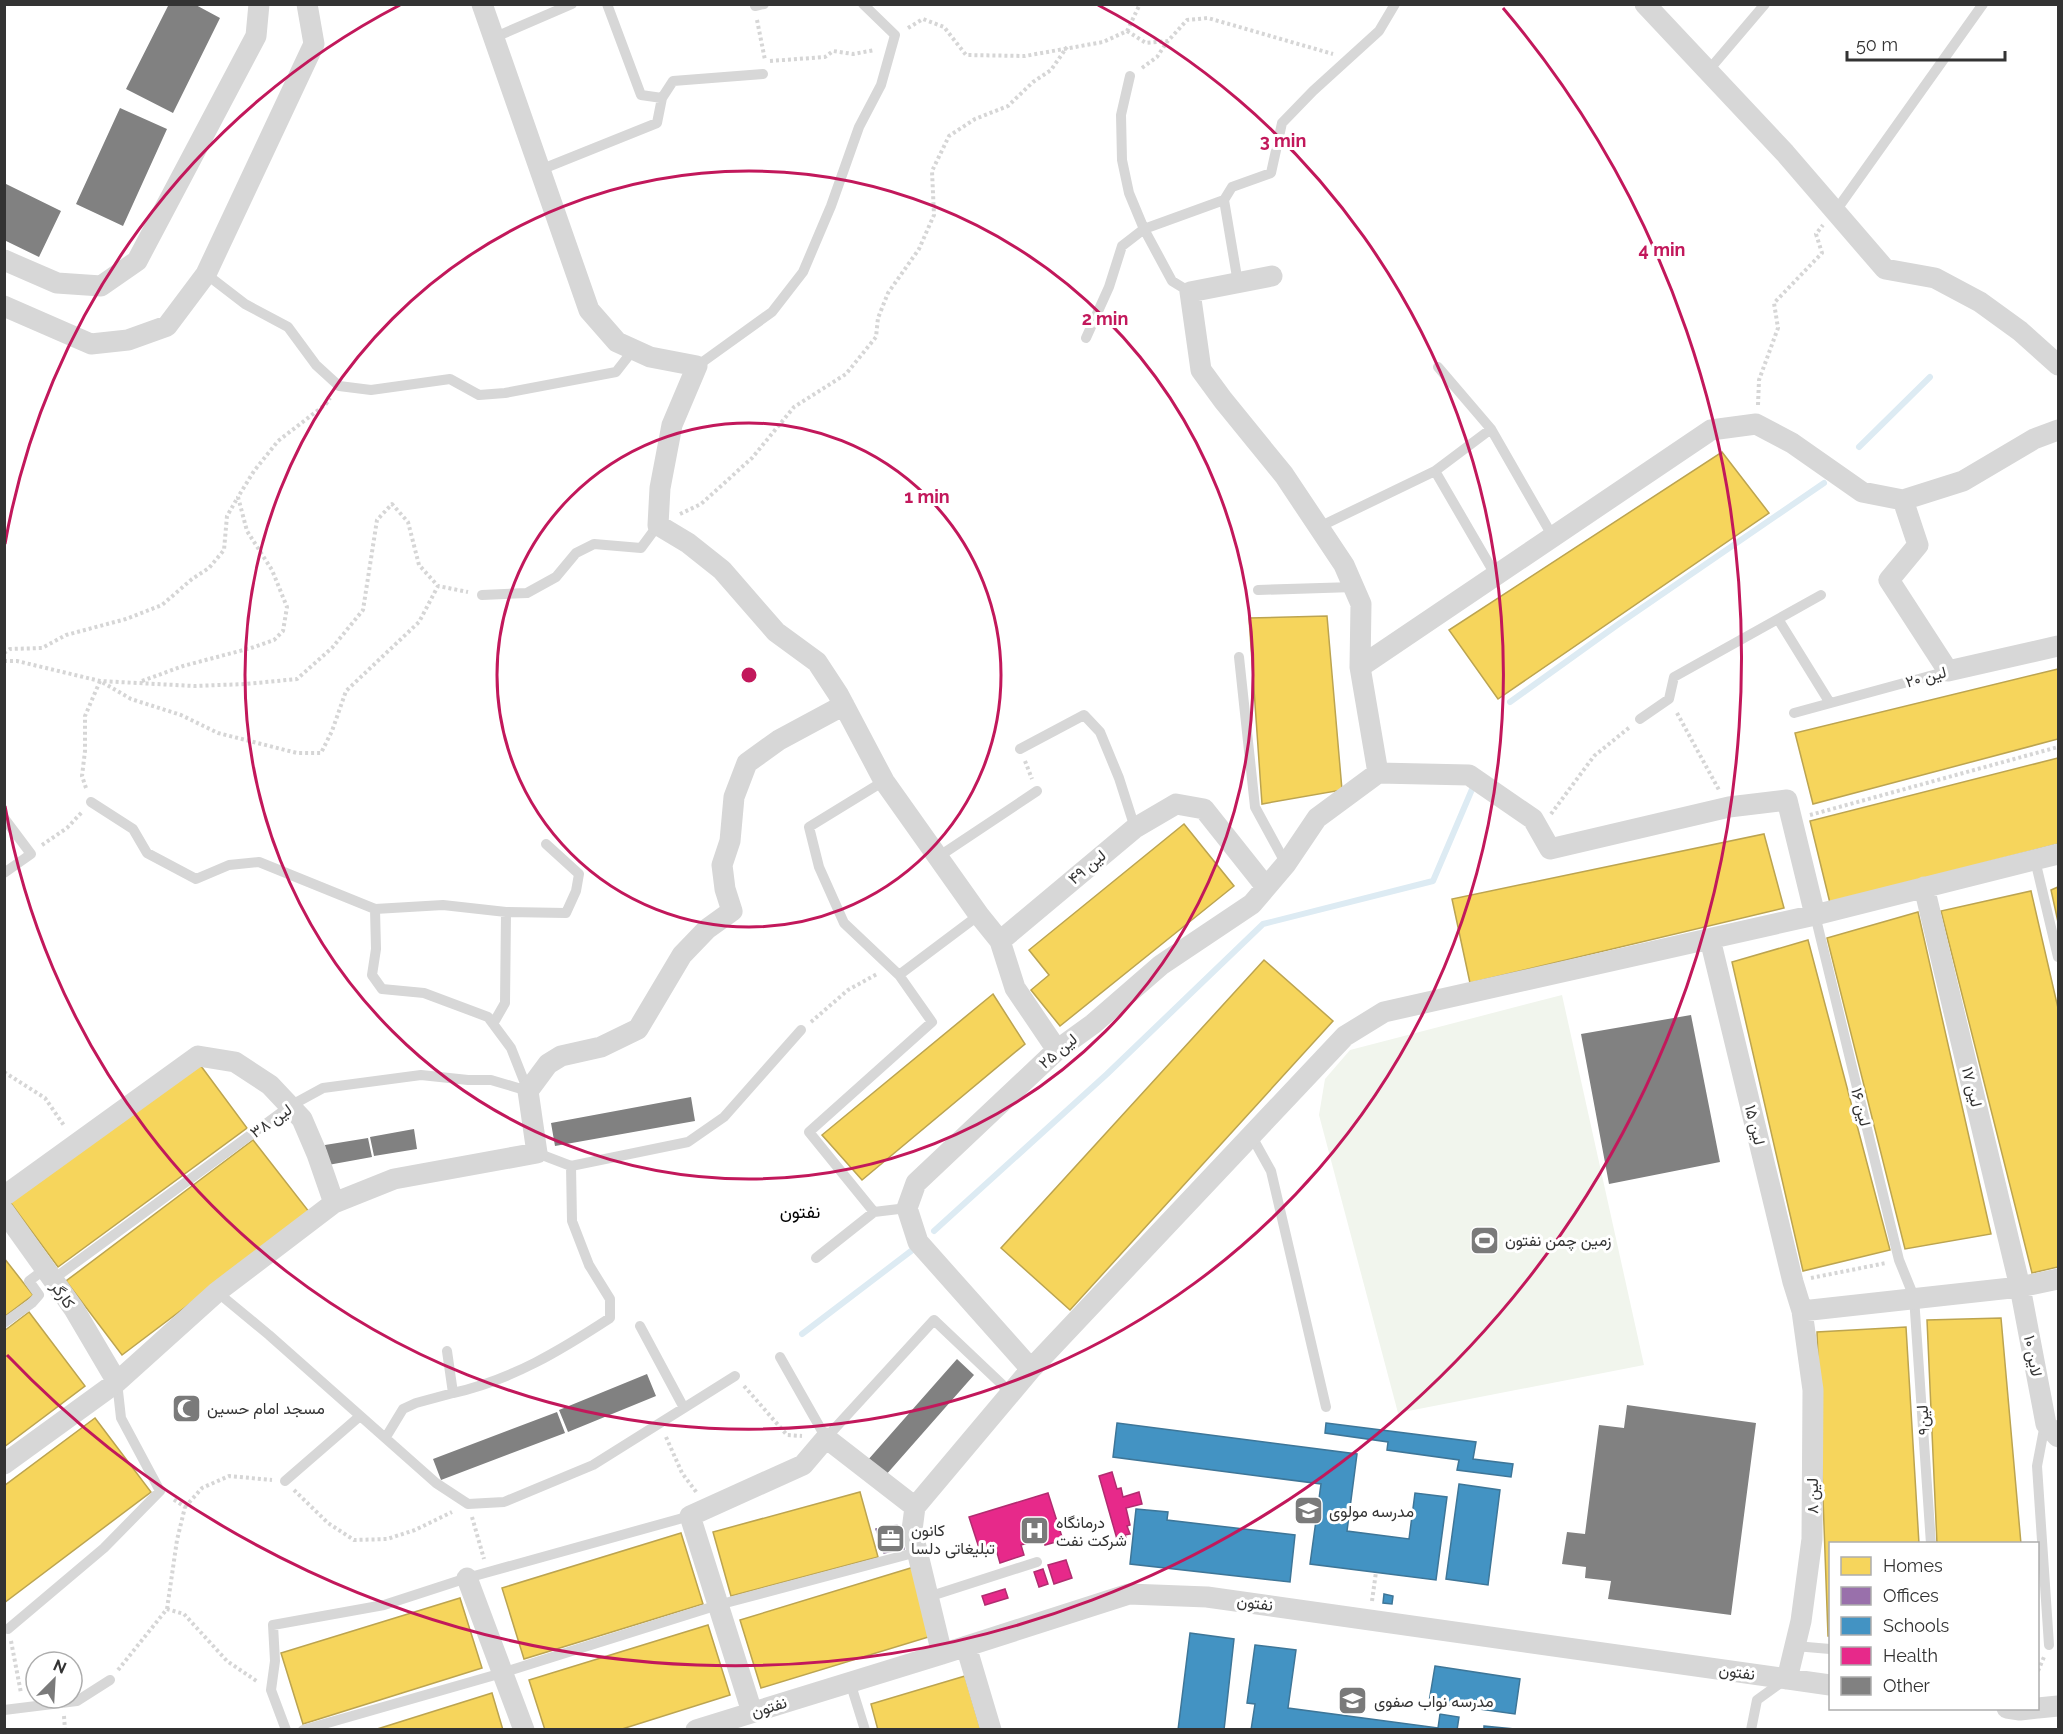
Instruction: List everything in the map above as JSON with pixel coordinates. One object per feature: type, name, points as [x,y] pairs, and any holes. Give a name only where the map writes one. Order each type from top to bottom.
[{"type":"street","points":[[4,260],[57,284],[101,286],[137,261],[256,36],[259,4]]},
{"type":"street","points":[[4,306],[91,344],[128,340],[167,326],[206,274],[314,44],[307,4]]},
{"type":"street","points":[[482,4],[589,310],[617,342],[650,357],[697,366],[672,425],[660,488],[658,525],[688,543],[722,570],[776,632],[817,662],[844,705],[884,781],[1000,941],[1015,988],[1057,1050]]},
{"type":"street","points":[[1645,4],[1785,153],[1885,269],[1935,278],[1980,302],[2020,331],[2058,365]]},
{"type":"street","points":[[1272,276],[1190,292],[1202,370],[1222,400],[1284,475],[1344,565],[1354,587],[1361,604],[1360,667],[1378,773],[1468,775],[1533,819],[1550,849],[1729,807],[1787,800],[1815,915]]},
{"type":"street","points":[[1360,667],[1712,430],[1756,424],[1792,443],[1862,492],[1903,500],[1963,481],[2034,439],[2058,430]]},
{"type":"street","points":[[1903,500],[1918,545],[1889,580],[1948,670]]},
{"type":"street","name":"لین ۲۰","points":[[1948,670],[2058,646]]},
{"type":"street","points":[[4,1464],[117,1382],[217,1292],[334,1203],[394,1179],[537,1153],[528,1091],[548,1064],[561,1056],[601,1047],[638,1029],[682,955],[707,929],[732,911],[725,890],[722,865],[730,841],[734,797],[747,763],[779,740],[844,705]]},
{"type":"street","name":"لین ۲۵","points":[[906,1208],[916,1183],[1057,1050],[1093,1023],[1161,965],[1252,904],[1286,864],[1317,818],[1378,773]]},
{"type":"street","name":"لین ۴۹","points":[[1000,941],[1135,828],[1176,804],[1204,809],[1266,887]]},
{"type":"street","points":[[942,1654],[912,1530],[915,1507],[1031,1369],[1345,1035],[1384,1012],[1815,915],[2058,854]]},
{"type":"street","name":"لین ۱۷","points":[[1924,887],[2020,1287]]},
{"type":"street","name":"لین ۱۵","points":[[1710,939],[1802,1311]]},
{"type":"street","points":[[4,1196],[198,1056],[235,1062],[270,1084],[302,1119],[334,1203]]},
{"type":"street","points":[[906,1208],[918,1242],[1031,1369]]},
{"type":"street","name":"کارگر","points":[[4,1211],[74,1309],[117,1382]]},
{"type":"street","points":[[1802,1311],[2020,1287],[2058,1279]]},
{"type":"street","name":"لاین ۱۰","points":[[2020,1287],[2052,1431]]},
{"type":"street","name":"لین ۸","points":[[1786,1679],[1801,1621],[1812,1539],[1813,1390],[1802,1311]]},
{"type":"street","points":[[752,1712],[718,1605],[699,1512],[803,1465],[826,1438],[915,1507]]},
{"type":"street","points":[[467,1578],[524,1730]]},
{"type":"street","name":"نفتون","points":[[696,1730],[720,1726],[752,1712],[1129,1594],[1207,1597],[1829,1685]]},
{"type":"street","points":[[966,1646],[992,1730]]},
{"type":"street","points":[[2039,1708],[2058,1706]]},
{"type":"lane","points":[[607,4],[641,95],[662,98]]},
{"type":"lane","points":[[697,366],[772,312],[803,273],[831,206],[859,127],[880,85],[895,35],[863,4]]},
{"type":"lane","points":[[1086,338],[1109,287],[1122,246],[1144,228],[1224,200],[1232,187],[1271,173],[1282,123],[1313,91],[1379,31],[1395,4]]},
{"type":"lane","points":[[1708,70],[1765,4]]},
{"type":"lane","points":[[1835,212],[1983,4]]},
{"type":"lane","points":[[493,38],[570,5]]},
{"type":"lane","points":[[540,170],[657,123],[662,98],[673,81],[763,74]]},
{"type":"lane","points":[[1130,76],[1120,115],[1122,160],[1129,193],[1144,228],[1172,281],[1190,292]]},
{"type":"lane","points":[[1224,200],[1238,283]]},
{"type":"lane","points":[[206,274],[245,304],[288,327],[316,365],[339,386],[371,390],[450,379],[479,395],[505,393],[616,372],[634,349]]},
{"type":"lane","points":[[1438,367],[1491,429],[1553,537]]},
{"type":"lane","points":[[1319,527],[1435,471],[1491,429]]},
{"type":"lane","points":[[1435,471],[1496,576]]},
{"type":"lane","points":[[482,595],[527,593],[556,577],[576,553],[594,544],[640,548],[658,525]]},
{"type":"lane","points":[[1258,590],[1354,587]]},
{"type":"lane","points":[[1640,719],[1669,699],[1674,677],[1821,595]]},
{"type":"lane","points":[[1778,619],[1830,703]]},
{"type":"lane","points":[[1239,657],[1255,807],[1286,864]]},
{"type":"lane","name":"لین ۲۰","points":[[1794,713],[1948,670]]},
{"type":"lane","points":[[1020,749],[1083,715],[1101,732],[1135,828]]},
{"type":"lane","points":[[874,1212],[809,1132],[932,1022],[899,975],[844,922],[819,867],[809,827],[884,781]]},
{"type":"lane","points":[[938,857],[1037,791]]},
{"type":"lane","points":[[92,802],[133,829],[147,853],[196,879],[229,865],[259,862],[375,909],[442,905],[506,912],[566,913],[576,891],[579,874],[546,844]]},
{"type":"lane","points":[[4,818],[30,854],[4,873]]},
{"type":"lane","points":[[2035,860],[2058,957]]},
{"type":"lane","points":[[375,909],[376,949],[372,975],[381,989],[424,993],[488,1017],[511,1048],[528,1091]]},
{"type":"lane","points":[[493,1024],[505,1003],[506,912]]},
{"type":"lane","points":[[899,975],[979,915]]},
{"type":"lane","name":"لین ۱۶","points":[[1815,915],[1899,1260],[1914,1297]]},
{"type":"lane","points":[[537,1153],[571,1166],[688,1142],[724,1117],[801,1030]]},
{"type":"lane","name":"لین ۳۸","points":[[48,1274],[290,1106],[323,1088],[421,1075],[492,1080],[528,1091]]},
{"type":"lane","points":[[1251,1135],[1271,1171],[1326,1407]]},
{"type":"lane","points":[[386,1437],[404,1409],[416,1403],[479,1387],[531,1367],[610,1318],[610,1299],[589,1265],[572,1221],[571,1166]]},
{"type":"lane","points":[[816,1258],[874,1212],[906,1208]]},
{"type":"lane","points":[[4,1323],[32,1303],[39,1295],[29,1281],[48,1274]]},
{"type":"lane","points":[[217,1292],[386,1437],[436,1483],[468,1504],[504,1502],[593,1465],[735,1376]]},
{"type":"lane","name":"لین۹","points":[[1914,1297],[1931,1542]]},
{"type":"lane","points":[[780,1357],[826,1438],[934,1320],[1011,1393]]},
{"type":"lane","points":[[640,1326],[684,1407]]},
{"type":"lane","points":[[447,1351],[453,1393]]},
{"type":"lane","points":[[8,1629],[104,1548],[160,1491],[121,1418],[117,1382]]},
{"type":"lane","points":[[285,1481],[360,1416]]},
{"type":"lane","points":[[2049,1645],[2037,1466],[2052,1431]]},
{"type":"lane","points":[[286,1730],[271,1690],[275,1661],[273,1624],[384,1605],[467,1578],[699,1512]]},
{"type":"lane","points":[[303,1730],[502,1673],[718,1605],[917,1552]]},
{"type":"lane","points":[[928,1598],[1037,1562]]},
{"type":"lane","points":[[1795,1646],[1829,1649]]},
{"type":"lane","points":[[1751,1730],[1757,1700],[1786,1679]]},
{"type":"lane","points":[[84,1697],[110,1680]]},
{"type":"lane","points":[[850,1682],[865,1730]]},
{"type":"lane","points":[[4,1710],[24,1708]]},
{"type":"path","points":[[765,61],[825,57],[833,51],[853,54],[876,50],[895,35],[923,19],[944,27],[966,55],[1025,56],[1103,42],[1127,31],[1140,4]]},
{"type":"path","points":[[760,5],[765,61],[763,74]]},
{"type":"path","points":[[1130,76],[1157,57],[1187,20],[1208,18],[1350,59]]},
{"type":"path","points":[[1127,31],[1146,43],[1168,41]]},
{"type":"path","points":[[658,525],[701,504],[752,458],[794,407],[846,374],[876,337],[878,318],[888,293],[919,249],[934,215],[932,171],[949,136],[975,119],[1008,106],[1033,82],[1050,70],[1067,47]]},
{"type":"path","points":[[1756,424],[1759,380],[1778,328],[1774,303],[1822,253],[1816,234],[1835,212]]},
{"type":"path","points":[[4,653],[10,649],[42,648],[66,635],[126,619],[162,605],[192,579],[209,568],[224,550],[226,516],[254,471],[278,441],[326,404],[339,386]]},
{"type":"path","points":[[139,683],[183,666],[274,640],[283,631],[286,607],[272,570],[247,531],[238,497]]},
{"type":"path","points":[[4,661],[17,661],[100,681],[194,686],[297,679],[332,648],[363,610],[377,520],[392,504],[408,522],[419,565],[438,586],[482,595]]},
{"type":"path","points":[[100,681],[131,699],[181,715],[218,733],[297,753],[321,753],[332,731],[346,691],[419,622],[438,586]]},
{"type":"path","points":[[30,854],[67,828],[92,802],[82,776],[85,716],[100,681]]},
{"type":"path","points":[[1669,699],[1729,807]]},
{"type":"path","points":[[1533,819],[1552,813],[1594,756],[1640,719]]},
{"type":"path","points":[[1787,800],[1809,815],[2058,747]]},
{"type":"path","points":[[1020,749],[1037,791]]},
{"type":"path","points":[[801,1030],[848,990],[874,974],[899,975]]},
{"type":"path","points":[[4,1072],[45,1098],[76,1144]]},
{"type":"path","points":[[1793,1282],[1899,1260]]},
{"type":"path","points":[[735,1376],[787,1435],[826,1438]]},
{"type":"path","points":[[660,1423],[699,1512]]},
{"type":"path","points":[[110,1680],[167,1609],[177,1540],[186,1507],[202,1488],[229,1476],[285,1481],[328,1523],[354,1540],[387,1539],[414,1530],[468,1504],[488,1572]]},
{"type":"path","points":[[160,1491],[186,1507]]},
{"type":"path","points":[[1370,1620],[1376,1572]]},
{"type":"path","points":[[167,1609],[184,1614],[227,1661],[271,1690]]},
{"type":"path","points":[[8,1629],[24,1708]]},
{"type":"shaded area","name":"زمین چمن نفتون","points":[[1562,995],[1644,1365],[1398,1413],[1319,1115],[1325,1079],[1350,1050]]},
{"type":"building: Homes","points":[[1722,452],[1769,513],[1498,699],[1449,630]]},
{"type":"building: Homes","points":[[1327,616],[1342,790],[1262,804],[1249,618]]},
{"type":"building: Homes","points":[[2058,669],[2058,739],[1813,804],[1795,733]]},
{"type":"building: Homes","points":[[2058,758],[2058,844],[1830,903],[1810,821]]},
{"type":"building: Homes","points":[[1184,824],[1234,886],[1060,1026],[1031,990],[1049,975],[1029,950]]},
{"type":"building: Homes","points":[[1764,834],[1784,908],[1470,983],[1452,899]]},
{"type":"building: Homes","points":[[2058,887],[2058,922],[2051,890]]},
{"type":"building: Homes","points":[[2031,891],[2058,1008],[2058,1267],[2032,1273],[1941,911]]},
{"type":"building: Homes","points":[[1918,912],[1991,1234],[1905,1249],[1827,938]]},
{"type":"building: Homes","points":[[1808,940],[1890,1250],[1803,1271],[1732,962]]},
{"type":"building: Homes","points":[[1264,960],[1333,1021],[1070,1310],[1001,1248]]},
{"type":"building: Homes","points":[[993,994],[1025,1044],[862,1180],[822,1135]]},
{"type":"building: Homes","points":[[198,1062],[247,1128],[58,1267],[10,1202]]},
{"type":"building: Homes","points":[[253,1140],[310,1213],[122,1355],[66,1281]]},
{"type":"building: Homes","points":[[4,1258],[33,1295],[4,1317]]},
{"type":"building: Homes","points":[[29,1312],[85,1386],[4,1447],[4,1331]]},
{"type":"building: Homes","points":[[2001,1318],[2021,1542],[1937,1542],[1927,1320]]},
{"type":"building: Homes","points":[[1906,1327],[1919,1542],[1829,1542],[1829,1636],[1828,1636],[1817,1332]]},
{"type":"building: Homes","points":[[95,1418],[151,1492],[4,1603],[4,1486]]},
{"type":"building: Homes","points":[[860,1492],[878,1557],[731,1596],[713,1532]]},
{"type":"building: Homes","points":[[681,1533],[703,1604],[524,1659],[502,1588]]},
{"type":"building: Homes","points":[[914,1567],[935,1635],[761,1688],[740,1620]]},
{"type":"building: Homes","points":[[460,1598],[482,1668],[303,1724],[281,1653]]},
{"type":"building: Homes","points":[[708,1625],[730,1695],[619,1730],[545,1730],[529,1680]]},
{"type":"building: Homes","points":[[965,1676],[981,1730],[878,1730],[871,1704]]},
{"type":"building: Homes","points":[[492,1693],[503,1730],[374,1730]]},
{"type":"building: Offices","name":"کانون تبلیغاتی دلسا","points":[[897,1525],[904,1549],[884,1553],[876,1529]]},
{"type":"building: Schools","points":[[1117,1423],[1357,1454],[1347,1531],[1409,1539],[1415,1493],[1447,1497],[1436,1580],[1310,1564],[1321,1484],[1113,1457]]},
{"type":"building: Schools","points":[[1326,1423],[1476,1442],[1473,1459],[1513,1464],[1511,1477],[1457,1470],[1459,1460],[1387,1450],[1388,1442],[1325,1433]]},
{"type":"building: Schools","points":[[1459,1484],[1500,1490],[1488,1585],[1446,1579]]},
{"type":"building: Schools","points":[[1136,1509],[1168,1512],[1167,1520],[1295,1535],[1290,1582],[1130,1564]]},
{"type":"building: Schools","points":[[1384,1594],[1393,1596],[1392,1604],[1383,1603]]},
{"type":"building: Schools","points":[[1190,1633],[1234,1639],[1224,1730],[1178,1730]]},
{"type":"building: Schools","points":[[1255,1645],[1296,1650],[1288,1708],[1438,1728],[1440,1714],[1459,1717],[1457,1730],[1251,1730],[1255,1704],[1247,1703]]},
{"type":"building: Schools","points":[[1435,1666],[1520,1679],[1515,1714],[1429,1702]]},
{"type":"building: Schools","points":[[1484,1726],[1514,1729],[1514,1730],[1484,1730]]},
{"type":"building: Health","points":[[1112,1472],[1117,1489],[1121,1488],[1123,1497],[1139,1492],[1142,1504],[1126,1508],[1130,1534],[1125,1535],[1128,1544],[1119,1546],[1099,1476]]},
{"type":"building: Health","points":[[1048,1493],[1063,1540],[1045,1545],[1043,1538],[1021,1545],[1024,1555],[1000,1563],[996,1549],[981,1554],[969,1517]]},
{"type":"building: Health","points":[[1066,1560],[1072,1578],[1054,1584],[1048,1565]]},
{"type":"building: Health","points":[[1043,1569],[1048,1584],[1039,1587],[1034,1572]]},
{"type":"building: Health","points":[[1005,1589],[1008,1598],[985,1605],[982,1596]]},
{"type":"building: Other","points":[[169,4],[194,4],[220,18],[173,113],[126,89]]},
{"type":"building: Other","points":[[120,108],[167,129],[123,226],[76,204]]},
{"type":"building: Other","points":[[4,183],[61,211],[39,257],[4,240]]},
{"type":"building: Other","points":[[1691,1015],[1720,1162],[1609,1184],[1581,1034]]},
{"type":"building: Other","points":[[691,1097],[695,1121],[555,1146],[551,1123]]},
{"type":"building: Other","points":[[414,1129],[417,1149],[374,1156],[370,1137]]},
{"type":"building: Other","points":[[368,1138],[372,1157],[328,1165],[325,1145]]},
{"type":"building: Other","points":[[957,1359],[974,1375],[885,1476],[867,1461]]},
{"type":"building: Other","points":[[647,1374],[656,1396],[568,1432],[559,1410]]},
{"type":"building: Other","points":[[1627,1405],[1756,1423],[1731,1615],[1608,1599],[1611,1581],[1585,1578],[1586,1567],[1562,1564],[1567,1532],[1585,1534],[1599,1425],[1624,1428]]},
{"type":"building: Other","points":[[557,1412],[565,1433],[441,1480],[433,1459]]},
{"type":"waterway","points":[[1859,447],[1930,377]]},
{"type":"waterway","points":[[1510,702],[1620,623],[1824,483]]},
{"type":"waterway","points":[[934,1231],[1107,1074],[1263,924],[1433,881],[1473,787]]},
{"type":"waterway","points":[[802,1334],[915,1248]]},
{"type":"place","name":"زمین چمن نفتون","points":[[1484,1240]]},
{"type":"place","name":"مسجد امام حسین","points":[[186,1408]]},
{"type":"place","name":"مدرسه مولوی","points":[[1308,1511]]},
{"type":"place","name":"درمانگاه شرکت نفت","points":[[1035,1531]]},
{"type":"place","name":"کانون تبلیغاتی دلسا","points":[[890,1539]]},
{"type":"place","name":"مدرسه نواب صفوی","points":[[1353,1701]]},
{"type":"district","name":"نفتون","points":[[800,1211]]}]
